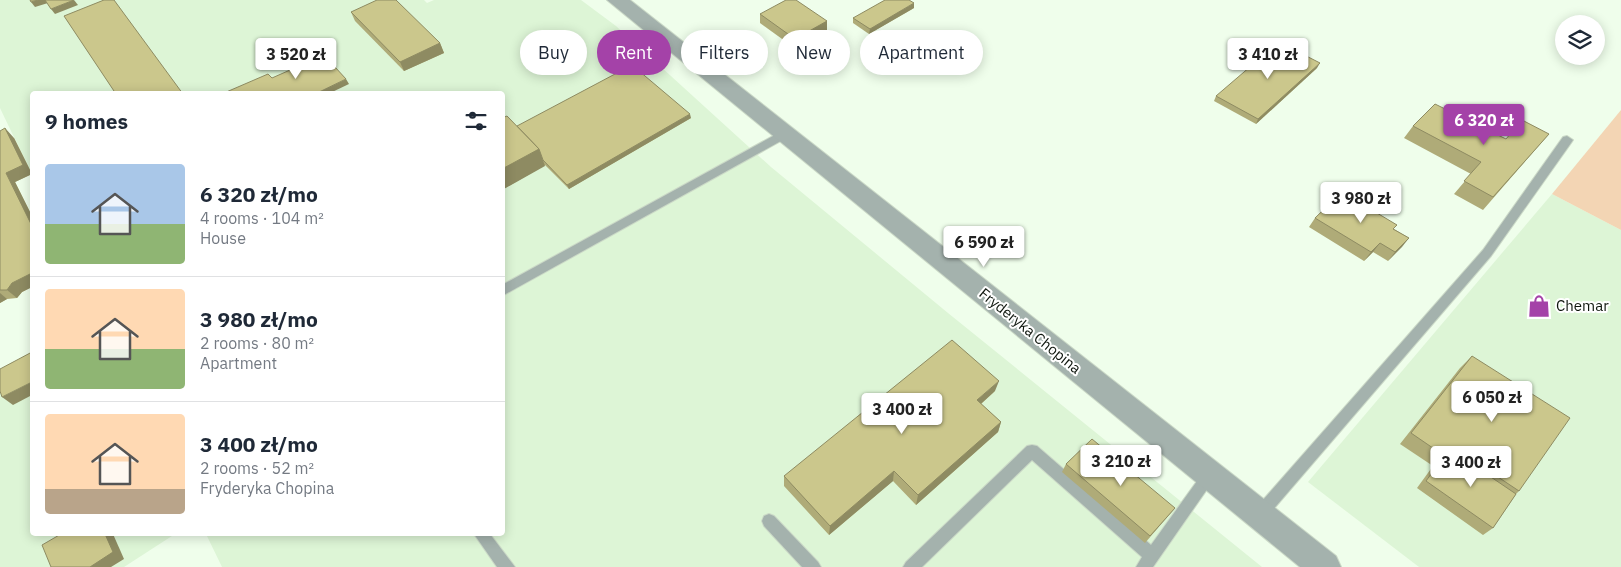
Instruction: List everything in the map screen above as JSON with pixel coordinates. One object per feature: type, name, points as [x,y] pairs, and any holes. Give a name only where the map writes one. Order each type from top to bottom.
[{"type":"street","name":"Fryderyka Chopina","points":[[617,0],[1325,567]]},
{"type":"lane","points":[[505,290],[784,134]]},
{"type":"lane","points":[[1260,514],[1487,253],[1567,140]]},
{"type":"lane","points":[[911,567],[1032,451],[1148,562],[1210,475]]},
{"type":"lane","points":[[768,521],[812,567]]},
{"type":"lane","points":[[484,536],[507,567]]},
{"type":"shaded area","points":[[0,0],[424,0],[427,3],[434,0],[581,0],[620,30],[597,30],[597,75],[670,75],[771,167],[1262,567],[222,567],[207,536],[505,536],[505,91],[30,91],[30,171],[0,108]]},
{"type":"shaded area","points":[[1621,110],[1621,230],[1552,194]]},
{"type":"shaded area","name":"Chemar","points":[[1552,194],[1621,230],[1621,567],[1419,567],[1308,482]]},
{"type":"shaded area","points":[[30,361],[30,536],[172,536],[124,567],[0,567],[0,377]]},
{"type":"building","points":[[45,0],[74,0],[51,9]]},
{"type":"building","points":[[104,0],[114,0],[181,91],[114,91],[64,16]]},
{"type":"building","points":[[377,0],[396,0],[440,43],[400,62],[351,12]]},
{"type":"building","points":[[786,0],[796,0],[827,21],[811,30],[782,30],[760,14]]},
{"type":"building","points":[[885,0],[909,0],[914,3],[870,29],[853,18]]},
{"type":"building","points":[[1279,42],[1320,63],[1258,119],[1216,96]]},
{"type":"building","points":[[324,55],[346,79],[321,91],[229,91],[268,74],[272,78]]},
{"type":"building","points":[[613,75],[644,75],[690,114],[567,185],[543,160],[539,149],[517,126]]},
{"type":"building","points":[[1435,104],[1506,139],[1522,120],[1549,134],[1493,197],[1464,181],[1481,162],[1413,126]]},
{"type":"building","points":[[507,116],[539,149],[505,167],[505,117]]},
{"type":"building","points":[[5,128],[23,165],[6,173],[30,222],[30,274],[12,283],[7,290],[0,290],[0,131]]},
{"type":"building","points":[[1342,192],[1397,225],[1393,229],[1409,238],[1395,252],[1380,243],[1371,252],[1315,218]]},
{"type":"building","points":[[952,340],[999,381],[977,400],[1001,422],[918,495],[894,471],[830,526],[784,476]]},
{"type":"building","points":[[30,353],[30,383],[2,397],[0,391],[0,369]]},
{"type":"building","points":[[1472,356],[1570,418],[1519,491],[1453,447],[1446,457],[1411,433]]},
{"type":"building","points":[[1092,439],[1175,508],[1150,536],[1066,464]]},
{"type":"building","points":[[1451,450],[1516,494],[1493,528],[1426,481]]},
{"type":"building","points":[[58,536],[106,536],[113,552],[90,567],[51,567],[42,545]]},
{"type":"place","name":"Chemar","points":[[1539,306]]}]
